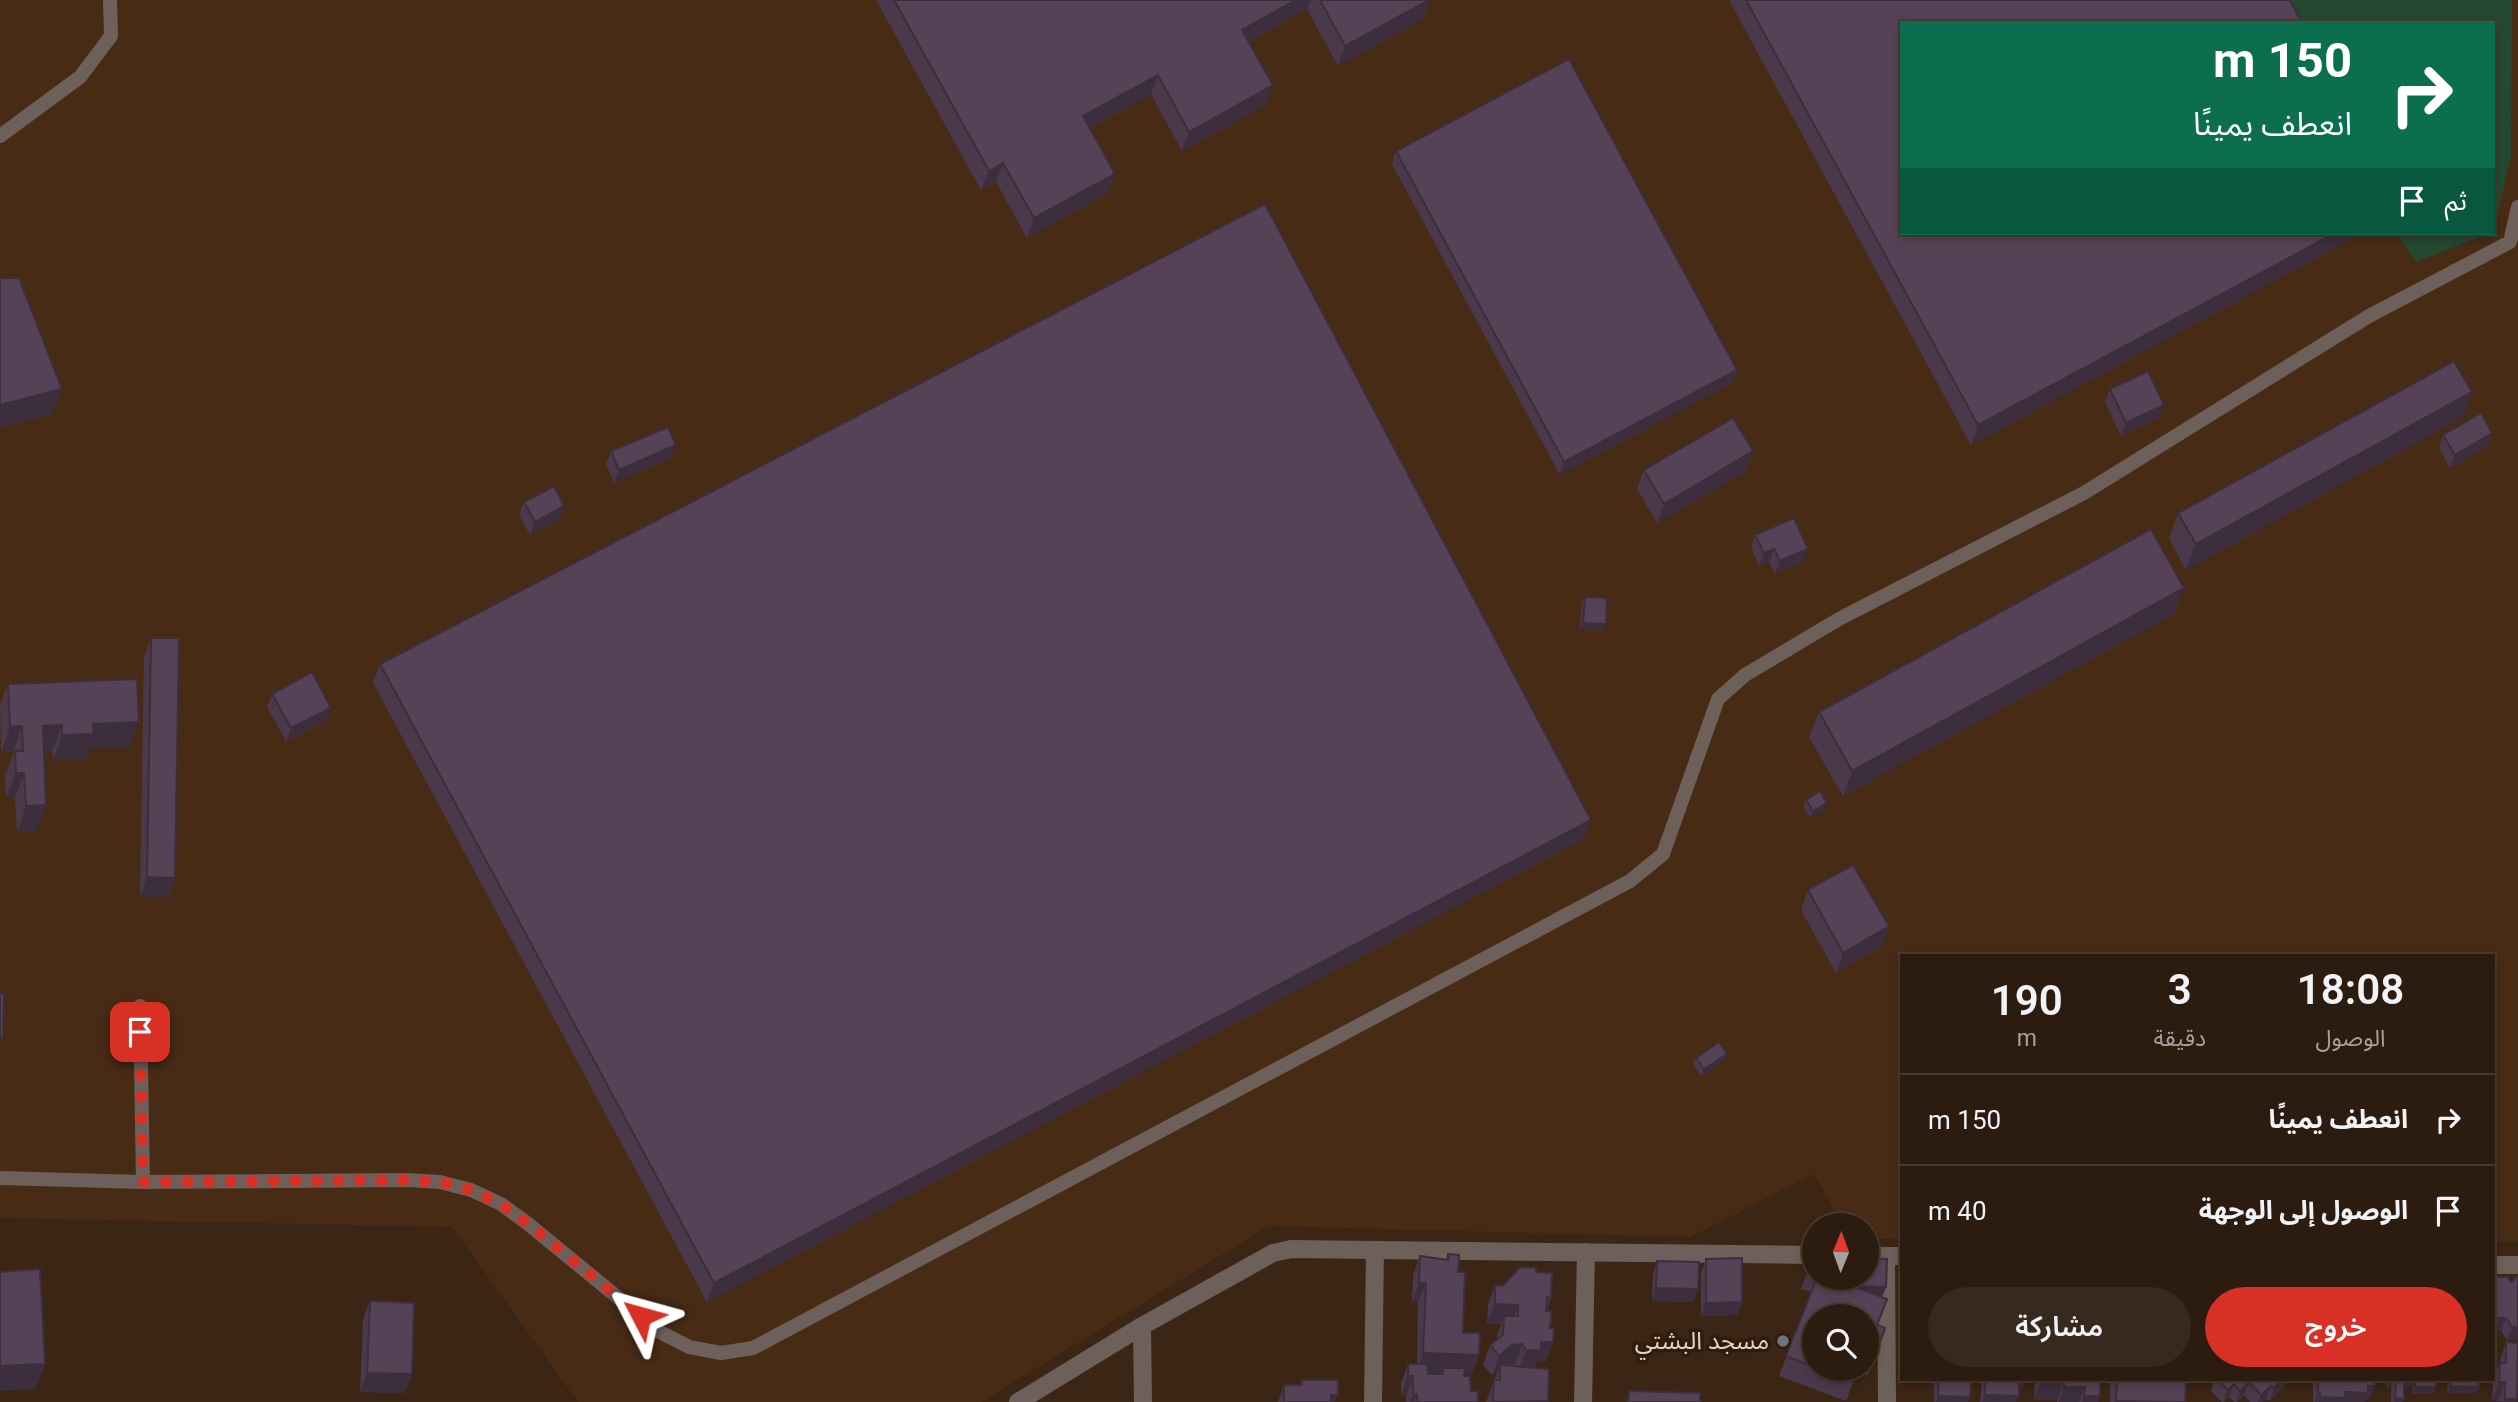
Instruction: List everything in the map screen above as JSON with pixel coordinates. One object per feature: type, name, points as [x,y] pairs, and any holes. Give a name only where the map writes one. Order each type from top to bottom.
[{"type":"street","points":[[1018,1402],[1142,1326],[1273,1253],[1291,1249],[1802,1255]]},
{"type":"street","points":[[1373,1402],[1375,1250]]},
{"type":"street","points":[[1583,1402],[1586,1252]]},
{"type":"street","points":[[1887,1402],[1894,1256]]},
{"type":"street","points":[[2495,1265],[2518,1265]]},
{"type":"street","points":[[1142,1326],[1143,1402]]},
{"type":"lane","points":[[0,136],[80,77],[111,36],[110,0]]},
{"type":"lane","points":[[0,1178],[143,1182],[440,1182],[471,1190],[501,1204],[660,1332],[688,1347],[721,1353],[753,1348],[1630,881],[1663,854],[1718,699],[1745,675],[1839,619],[2084,493],[2369,316],[2514,241],[2518,207]]},
{"type":"lane","points":[[140,1006],[143,1182]]},
{"type":"shaded area","points":[[0,0],[2518,0],[2518,1242],[2495,1242],[2495,954],[1900,954],[1900,1239],[1880,1239],[1880,1213],[1836,1213],[1814,1174],[1690,1237],[1269,1226],[981,1402],[578,1402],[452,1227],[0,1218]]},
{"type":"green space","points":[[2273,0],[2512,0],[2511,156],[2495,227],[2495,21],[2284,21]]},
{"type":"green space","points":[[2398,235],[2485,235],[2416,262]]},
{"type":"building","points":[[894,0],[1296,0],[1242,30],[1273,85],[1189,132],[1158,75],[1083,116],[1115,174],[1034,218],[1003,163],[989,171]]},
{"type":"building","points":[[1320,0],[1429,0],[1345,46]]},
{"type":"building","points":[[1746,0],[2290,0],[2301,21],[1900,21],[1900,235],[2331,235],[1978,425]]},
{"type":"building","points":[[1569,59],[1737,370],[1564,462],[1396,151]]},
{"type":"building","points":[[1265,204],[1591,820],[714,1283],[380,664]]},
{"type":"building","points":[[0,278],[19,278],[62,389],[0,405]]},
{"type":"building","points":[[2454,361],[2472,392],[2196,544],[2178,513]]},
{"type":"building","points":[[2148,371],[2164,405],[2126,423],[2110,389]]},
{"type":"building","points":[[2481,413],[2492,433],[2455,455],[2443,435]]},
{"type":"building","points":[[1733,418],[1753,451],[1664,504],[1644,470]]},
{"type":"building","points":[[668,427],[676,445],[619,470],[611,451]]},
{"type":"building","points":[[554,486],[564,506],[535,522],[524,502]]},
{"type":"building","points":[[1794,518],[1808,549],[1780,561],[1774,549],[1764,553],[1755,535]]},
{"type":"building","points":[[2151,529],[2184,588],[1852,771],[1819,712]]},
{"type":"building","points":[[1585,597],[1607,598],[1606,624],[1583,623]]},
{"type":"building","points":[[151,638],[179,638],[175,878],[147,877]]},
{"type":"building","points":[[312,672],[331,708],[291,728],[272,694]]},
{"type":"building","points":[[137,679],[139,722],[93,724],[94,734],[62,735],[62,725],[43,726],[46,805],[26,806],[24,773],[16,773],[15,751],[23,751],[22,726],[10,727],[8,684]]},
{"type":"building","points":[[1820,791],[1827,803],[1813,811],[1806,800]]},
{"type":"building","points":[[1853,865],[1889,926],[1843,953],[1808,890]]},
{"type":"building","points":[[0,994],[4,994],[3,1039],[0,1039]]},
{"type":"building","points":[[1719,1042],[1727,1054],[1704,1069],[1696,1058]]},
{"type":"building","points":[[1448,1254],[1459,1255],[1458,1272],[1465,1272],[1463,1333],[1480,1333],[1479,1355],[1423,1353],[1426,1283],[1419,1283],[1420,1256],[1448,1260]]},
{"type":"building","points":[[1742,1258],[1742,1302],[1706,1303],[1706,1259]]},
{"type":"building","points":[[1880,1259],[1887,1259],[1886,1287],[1880,1287]]},
{"type":"building","points":[[1657,1261],[1699,1262],[1698,1289],[1656,1288]]},
{"type":"building","points":[[1520,1267],[1552,1273],[1551,1298],[1547,1297],[1546,1311],[1552,1311],[1550,1328],[1554,1329],[1553,1342],[1541,1342],[1541,1351],[1526,1350],[1522,1344],[1512,1345],[1499,1356],[1490,1345],[1503,1335],[1504,1316],[1518,1316],[1518,1305],[1495,1304],[1495,1285],[1503,1286]]},
{"type":"building","points":[[40,1269],[45,1364],[0,1366],[0,1272]]},
{"type":"building","points":[[2518,1275],[2518,1327],[2512,1327],[2506,1318],[2495,1318],[2495,1277],[2508,1277],[2512,1282]]},
{"type":"building","points":[[1812,1290],[1863,1290],[1887,1299],[1879,1320],[1879,1304],[1807,1304]]},
{"type":"building","points":[[370,1301],[414,1303],[412,1374],[367,1373]]},
{"type":"building","points":[[1802,1316],[1802,1362],[1786,1356]]},
{"type":"building","points":[[1879,1326],[1885,1328],[1879,1345]]},
{"type":"building","points":[[2506,1342],[2518,1343],[2517,1399],[2505,1399],[2505,1382],[2499,1382],[2500,1363],[2506,1363]]},
{"type":"building","points":[[1408,1364],[1427,1364],[1428,1374],[1443,1374],[1443,1368],[1465,1368],[1464,1376],[1470,1376],[1471,1391],[1478,1391],[1478,1402],[1417,1402],[1417,1394],[1413,1394],[1413,1376],[1408,1376]]},
{"type":"building","points":[[1500,1365],[1549,1369],[1548,1401],[1493,1402],[1494,1380],[1500,1380]]},
{"type":"building","points":[[1302,1380],[1338,1380],[1338,1395],[1331,1395],[1331,1402],[1284,1402],[1284,1385],[1302,1385]]},
{"type":"building","points":[[1939,1381],[1971,1381],[1970,1397],[1938,1396]]},
{"type":"building","points":[[1985,1381],[2019,1381],[2019,1396],[1985,1395]]},
{"type":"building","points":[[2064,1381],[2100,1381],[2100,1396],[2084,1396],[2085,1387],[2064,1387]]},
{"type":"building","points":[[2117,1381],[2186,1381],[2185,1402],[2116,1401]]},
{"type":"building","points":[[2219,1381],[2281,1381],[2261,1395],[2249,1382],[2240,1391],[2234,1384],[2228,1390]]},
{"type":"building","points":[[2318,1381],[2375,1381],[2375,1386],[2368,1386],[2368,1393],[2345,1392],[2346,1398],[2320,1397]]},
{"type":"building","points":[[2396,1381],[2404,1381],[2404,1399],[2395,1398]]},
{"type":"building","points":[[2436,1381],[2436,1387],[2415,1387],[2415,1382]]},
{"type":"building","points":[[2450,1381],[2479,1381],[2479,1387],[2450,1386]]},
{"type":"building","points":[[1629,1391],[1700,1393],[1700,1402],[1628,1402]]},
{"type":"place","name":"مسجد البشتي","points":[[1783,1341]]},
{"type":"route","points":[[140,1032],[143,1182],[407,1180],[440,1182],[471,1190],[501,1204],[527,1223],[641,1316]]}]
